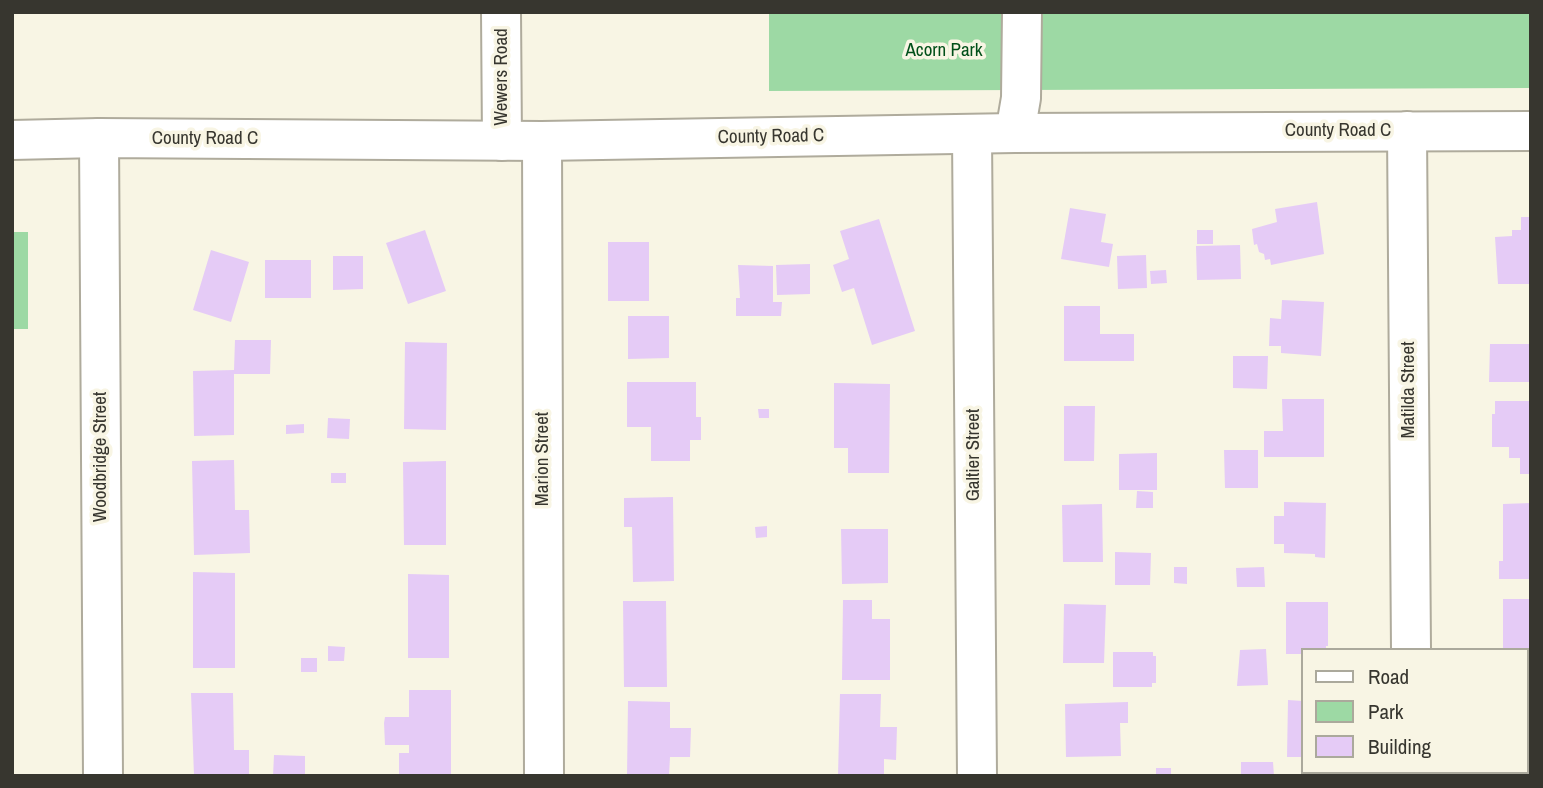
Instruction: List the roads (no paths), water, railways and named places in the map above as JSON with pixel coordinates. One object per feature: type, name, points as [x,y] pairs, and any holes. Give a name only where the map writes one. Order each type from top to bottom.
[{"type":"street","name":"Wewers Road","points":[[501,12],[502,141]]},
{"type":"street","points":[[1015,133],[1021,98],[1022,12]]},
{"type":"street","name":"Matilda Street","points":[[1407,131],[1412,648]]},
{"type":"street","name":"County Road C","points":[[12,139],[542,141],[1015,133],[1531,131]]},
{"type":"street","name":"Galtier Street","points":[[972,134],[977,776]]},
{"type":"street","name":"Woodbridge Street","points":[[99,138],[103,776]]},
{"type":"street","name":"Marion Street","points":[[542,141],[544,776]]},
{"type":"park label","name":"Acorn Park","points":[[944,51]]}]
